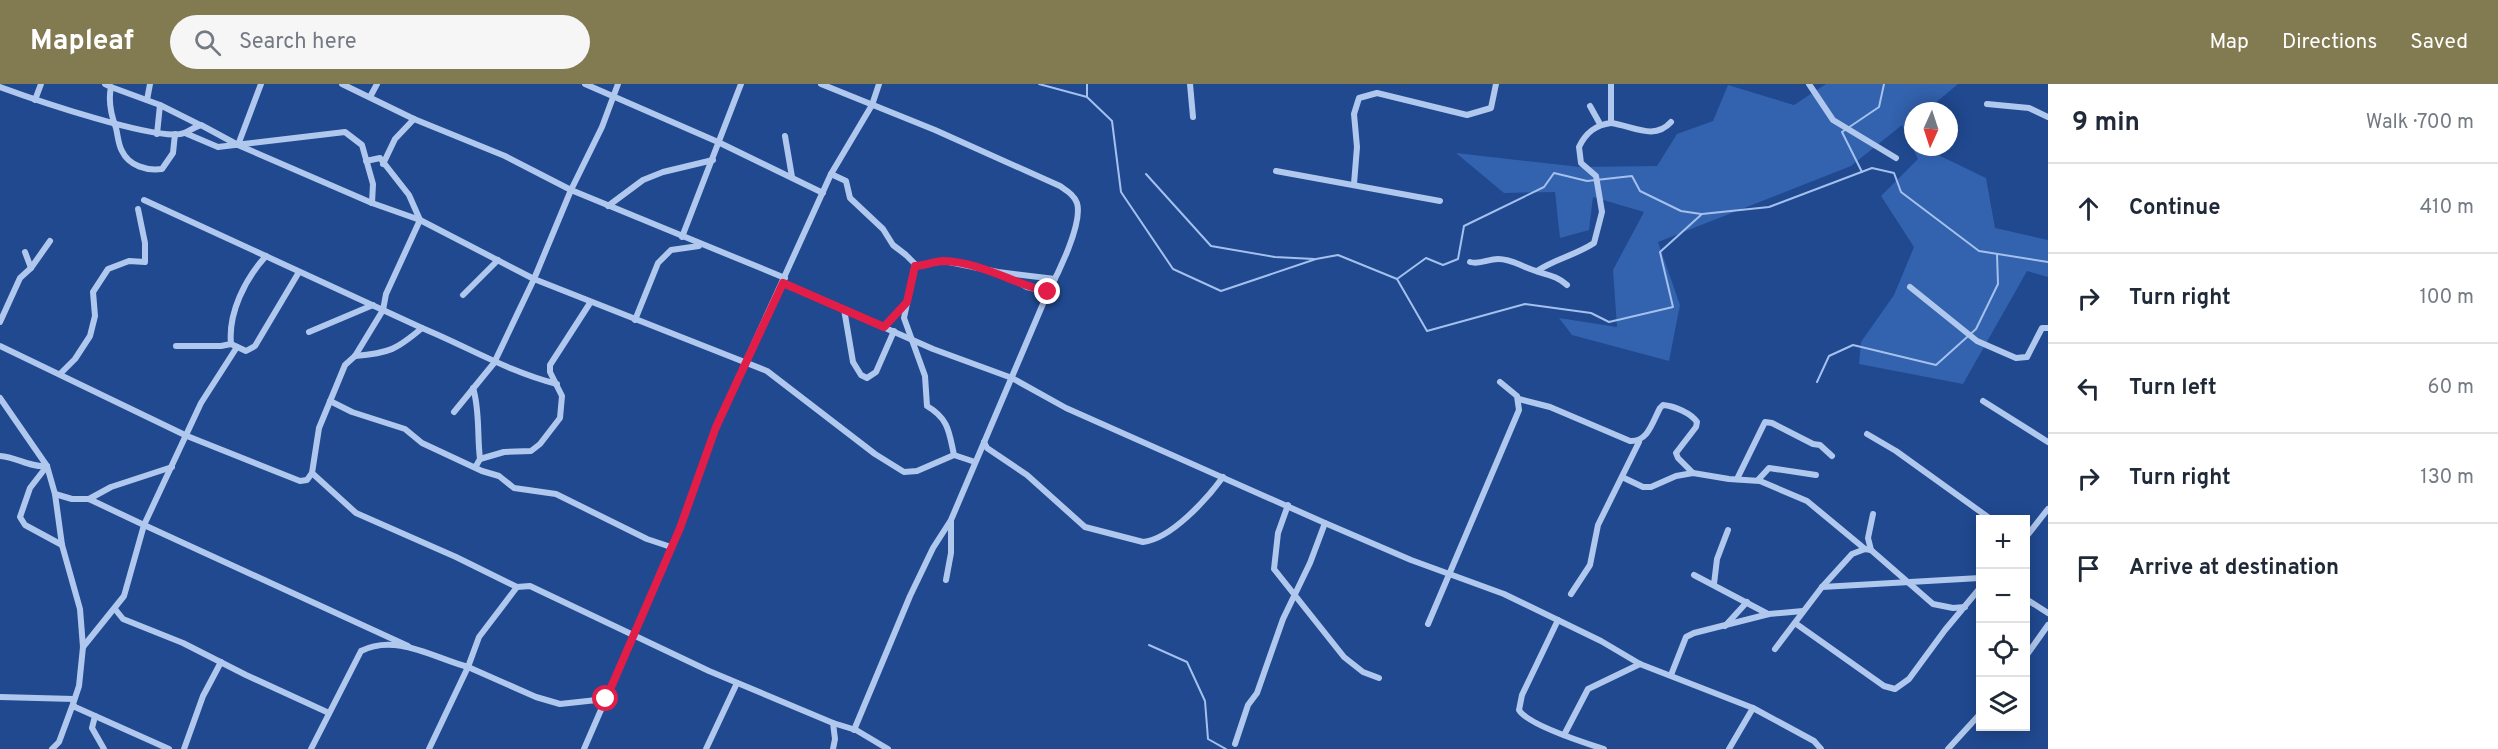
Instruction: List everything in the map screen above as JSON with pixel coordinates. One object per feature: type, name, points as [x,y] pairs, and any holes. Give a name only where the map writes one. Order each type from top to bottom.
[{"type":"street","points":[[35,100],[41,84]]},
{"type":"street","points":[[147,100],[150,84]]},
{"type":"street","points":[[238,145],[261,84]]},
{"type":"street","points":[[342,84],[414,118],[506,156],[571,190],[703,245],[884,327],[1012,378],[1066,408],[1325,523],[1411,560],[1504,594],[1640,664],[1753,708],[1814,741],[1821,749]]},
{"type":"street","points":[[370,97],[377,84]]},
{"type":"street","points":[[585,84],[718,142],[823,193]]},
{"type":"street","points":[[454,412],[467,399],[473,388],[494,363],[534,279],[571,190],[602,127],[618,84]]},
{"type":"street","points":[[682,237],[741,84]]},
{"type":"street","points":[[821,84],[935,130],[1060,186],[1069,192],[1077,204],[1077,217],[1055,279],[951,520],[933,548],[910,596],[854,730]]},
{"type":"street","points":[[584,749],[671,547],[716,427],[831,174],[872,105],[879,84]]},
{"type":"street","points":[[1190,84],[1193,117]]},
{"type":"street","points":[[1354,184],[1357,147],[1354,114],[1359,98],[1377,93],[1467,114],[1491,108],[1496,84]]},
{"type":"street","points":[[1611,84],[1611,123]]},
{"type":"street","points":[[1809,84],[1827,114],[1839,124],[1896,158]]},
{"type":"street","points":[[108,85],[160,105],[238,145],[372,203],[420,220],[534,279],[590,303],[747,362],[776,376],[875,454],[904,472],[917,471],[954,454],[975,462]]},
{"type":"street","points":[[108,85],[112,122],[122,152],[131,163],[151,171],[162,169],[173,153],[175,134]]},
{"type":"street","points":[[0,87],[35,100],[157,134],[184,133],[201,125]]},
{"type":"street","points":[[1987,104],[2029,108],[2048,117]]},
{"type":"street","points":[[157,134],[160,105]]},
{"type":"street","points":[[1590,106],[1600,124]]},
{"type":"street","points":[[383,164],[395,139],[414,118]]},
{"type":"street","points":[[1537,271],[1550,262],[1570,256],[1594,243],[1602,212],[1596,176],[1581,163],[1579,147],[1591,131],[1600,124],[1611,123],[1656,133],[1671,122]]},
{"type":"street","points":[[184,133],[218,147],[345,132],[362,145],[373,184],[372,203]]},
{"type":"street","points":[[785,135],[792,178]]},
{"type":"street","points":[[0,346],[187,436],[300,481],[307,480],[312,474],[318,428],[345,365],[356,356],[383,310],[386,294],[420,220],[409,195],[380,158],[366,161]]},
{"type":"street","points":[[608,206],[643,180],[663,172],[713,160]]},
{"type":"street","points":[[1276,171],[1440,201]]},
{"type":"street","points":[[831,174],[846,181],[850,198],[883,229],[891,243],[909,257],[915,266],[904,320],[926,379],[927,406],[948,425],[954,454]]},
{"type":"street","points":[[144,200],[373,304],[494,363],[557,384]]},
{"type":"street","points":[[60,374],[75,359],[90,336],[95,316],[93,292],[108,269],[129,261],[145,262],[145,243],[138,209]]},
{"type":"street","points":[[0,322],[20,278],[31,268],[50,241]]},
{"type":"street","points":[[635,320],[658,262],[671,250],[703,245]]},
{"type":"street","points":[[25,252],[31,268]]},
{"type":"street","points":[[83,647],[115,609],[129,582],[144,525],[201,403],[234,345],[232,322],[245,285],[253,270],[266,256]]},
{"type":"street","points":[[1470,262],[1476,264],[1502,259],[1516,262],[1552,275],[1567,285]]},
{"type":"street","points":[[463,295],[498,260]]},
{"type":"street","points":[[915,266],[944,261],[998,272],[1055,279]]},
{"type":"street","points":[[176,346],[234,345],[246,351],[255,346],[299,272]]},
{"type":"street","points":[[998,272],[1027,286],[1048,292]]},
{"type":"street","points":[[1910,287],[1928,303],[1948,315],[1972,338],[1997,351],[2024,359],[2042,328],[2048,328]]},
{"type":"street","points":[[884,327],[907,302]]},
{"type":"street","points":[[480,459],[504,452],[531,451],[540,444],[560,418],[563,401],[549,368],[551,362],[570,338],[577,320],[590,303]]},
{"type":"street","points":[[309,332],[373,304]]},
{"type":"street","points":[[844,309],[853,362],[861,375],[867,378],[876,372],[894,331]]},
{"type":"street","points":[[356,356],[376,354],[399,347],[422,328]]},
{"type":"street","points":[[1500,382],[1509,387],[1519,399],[1550,407],[1612,435],[1639,442]]},
{"type":"street","points":[[473,388],[478,403],[477,428],[480,459],[476,466]]},
{"type":"street","points":[[0,398],[48,466],[55,494],[62,545],[80,609],[83,647],[79,686],[59,742],[52,749]]},
{"type":"street","points":[[1428,624],[1519,410],[1519,399]]},
{"type":"street","points":[[330,401],[405,429],[422,442],[499,476],[514,488],[556,494],[647,539],[671,547]]},
{"type":"street","points":[[1983,401],[2048,442]]},
{"type":"street","points":[[1571,594],[1590,565],[1598,525],[1639,442],[1644,438],[1663,405],[1671,406],[1695,418],[1697,422],[1696,427],[1676,453],[1693,473]]},
{"type":"street","points":[[1737,479],[1765,422],[1820,445],[1832,456]]},
{"type":"street","points":[[1867,434],[1896,451],[1986,515]]},
{"type":"street","points":[[984,442],[987,448],[1027,475],[1085,527],[1143,542],[1152,541],[1181,522],[1209,496],[1223,477]]},
{"type":"street","points":[[0,456],[14,457],[36,468],[48,466]]},
{"type":"street","points":[[48,466],[30,488],[23,502],[20,517],[26,525],[62,545]]},
{"type":"street","points":[[89,499],[111,487],[172,467]]},
{"type":"street","points":[[1758,480],[1769,468],[1816,476]]},
{"type":"street","points":[[1622,477],[1643,487],[1651,487],[1676,476],[1693,473],[1758,480],[1807,501],[1933,604],[1953,608],[1965,607]]},
{"type":"street","points":[[312,474],[356,513],[456,556],[517,587],[530,586],[540,590],[633,636],[854,730],[888,749]]},
{"type":"street","points":[[55,494],[72,499],[89,499],[411,647],[468,667],[536,697],[560,704],[606,699]]},
{"type":"street","points":[[1287,505],[1278,533],[1273,564],[1277,575],[1294,597],[1322,626],[1344,657],[1363,672],[1379,678]]},
{"type":"street","points":[[2030,531],[2048,510]]},
{"type":"street","points":[[1868,550],[1868,538],[1874,514]]},
{"type":"street","points":[[946,580],[951,553],[951,520]]},
{"type":"street","points":[[1235,744],[1248,705],[1257,693],[1283,619],[1325,523]]},
{"type":"street","points":[[1714,584],[1717,559],[1728,530]]},
{"type":"street","points":[[1774,649],[1822,587],[1852,554],[1868,550]]},
{"type":"street","points":[[1694,575],[1769,614]]},
{"type":"street","points":[[1822,587],[1976,578]]},
{"type":"street","points":[[429,749],[475,654],[479,637],[517,587]]},
{"type":"street","points":[[1795,623],[1884,686],[1895,688],[1909,679],[1976,593]]},
{"type":"street","points":[[1725,626],[1747,602]]},
{"type":"street","points":[[2030,602],[2048,614]]},
{"type":"street","points":[[115,609],[123,619],[183,643],[329,713]]},
{"type":"street","points":[[1671,675],[1686,637],[1694,633],[1769,614],[1803,611]]},
{"type":"street","points":[[1558,620],[1522,695],[1519,710],[1523,716],[1564,735],[1604,749]]},
{"type":"street","points":[[2030,649],[2048,625]]},
{"type":"street","points":[[311,749],[361,651],[374,645],[411,647]]},
{"type":"street","points":[[184,749],[198,707],[221,662]]},
{"type":"street","points":[[1564,735],[1588,689],[1640,664]]},
{"type":"street","points":[[706,749],[737,682]]},
{"type":"street","points":[[0,697],[73,702],[95,716],[169,749]]},
{"type":"street","points":[[1730,749],[1753,708]]},
{"type":"street","points":[[95,716],[92,728],[104,749]]},
{"type":"street","points":[[1948,749],[1976,718]]},
{"type":"street","points":[[833,723],[835,740],[833,749]]},
{"type":"shaded area","points":[[1826,84],[1958,84],[1937,102],[1904,102],[1904,129],[1902,125],[1851,166],[1658,242],[1680,305],[1669,361],[1572,335],[1559,318],[1617,327],[1613,270],[1644,212],[1593,197],[1589,230],[1560,238],[1555,192],[1504,193],[1456,153],[1580,167],[1657,166],[1677,134],[1713,121],[1728,85],[1794,105]]},
{"type":"shaded area","points":[[1917,156],[1940,156],[1986,178],[1995,228],[2048,240],[2048,277],[2027,271],[1963,384],[1859,364],[1861,342],[1894,295],[1914,247],[1881,196],[1918,159]]},
{"type":"waterway","points":[[1039,84],[1087,97]]},
{"type":"waterway","points":[[1087,84],[1087,97],[1112,121],[1121,192],[1173,269],[1221,291],[1316,259],[1338,255],[1397,279],[1427,331],[1525,304],[1591,313],[1609,322],[1673,307],[1660,252],[1702,214],[1769,207],[1872,168],[1894,173],[1901,192],[1979,251],[2048,262]]},
{"type":"waterway","points":[[1862,172],[1842,132],[1879,107],[1884,84]]},
{"type":"waterway","points":[[1397,279],[1426,258],[1443,265],[1458,259],[1464,226],[1544,187],[1554,173],[1587,181],[1632,176],[1640,191],[1681,211],[1701,214]]},
{"type":"waterway","points":[[1146,174],[1211,246],[1275,257],[1314,259]]},
{"type":"waterway","points":[[1817,382],[1829,356],[1853,345],[1936,365],[1976,329],[1998,284],[1997,254]]},
{"type":"waterway","points":[[1149,645],[1187,662],[1205,701],[1208,739],[1226,749]]},
{"type":"route","points":[[606,699],[680,528],[716,427],[783,283],[884,327],[907,302],[915,266],[944,261],[978,267],[998,272],[1027,286],[1048,292]]}]
